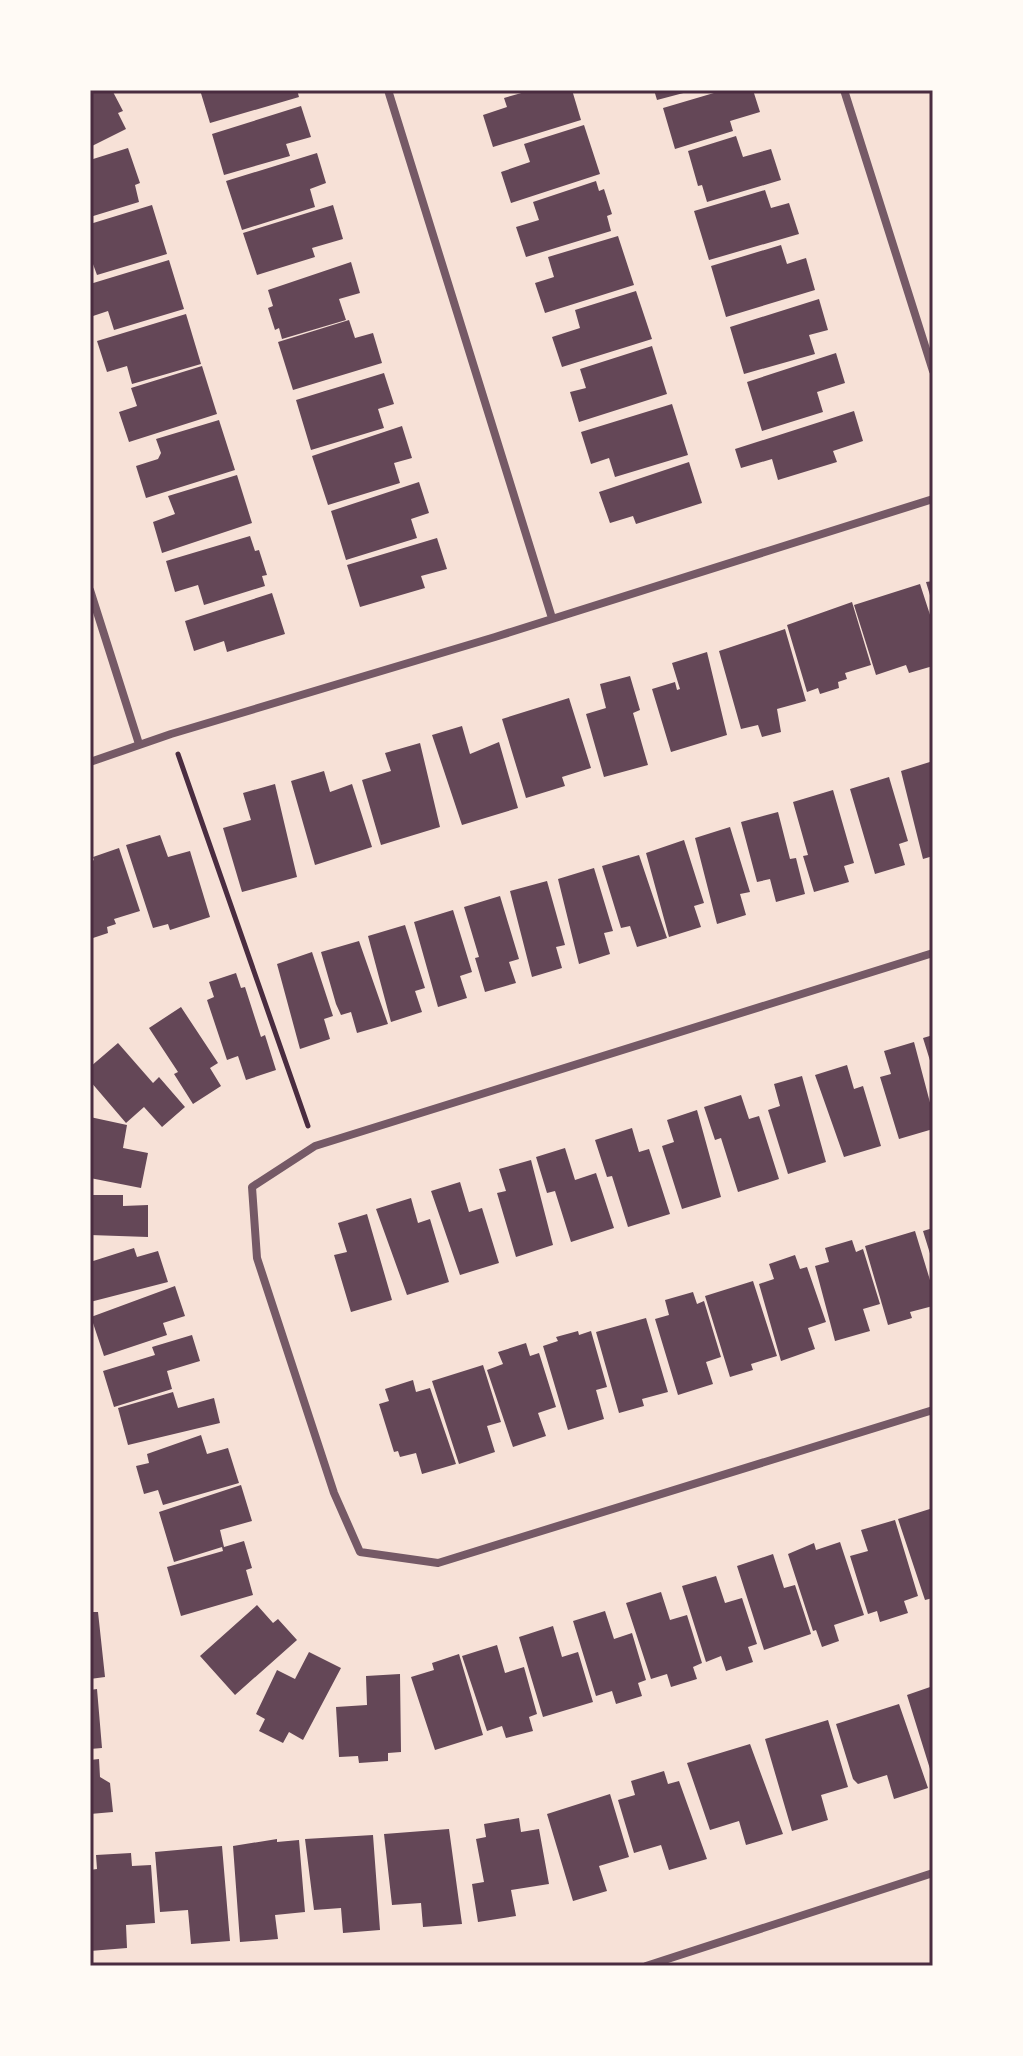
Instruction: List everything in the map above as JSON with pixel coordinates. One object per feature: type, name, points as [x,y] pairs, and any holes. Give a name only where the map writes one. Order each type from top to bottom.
[{"type":"street","points":[[388,90],[552,618]]},
{"type":"street","points":[[844,90],[933,371]]},
{"type":"street","points":[[90,762],[171,734],[933,499]]},
{"type":"street","points":[[90,590],[139,744]]},
{"type":"street","points":[[933,953],[315,1146],[252,1187],[257,1258],[334,1493],[360,1552],[438,1563],[933,1410]]},
{"type":"street","points":[[646,1966],[933,1873]]},
{"type":"path","points":[[171,734],[315,1146]]},
{"type":"building","points":[[90,90],[112,90],[123,111],[118,113],[126,129],[90,147]]},
{"type":"building","points":[[200,90],[297,90],[299,97],[210,123]]},
{"type":"building","points":[[532,90],[572,90],[581,120],[493,147],[483,115],[507,107],[504,98]]},
{"type":"building","points":[[654,90],[691,90],[691,91],[657,100]]},
{"type":"building","points":[[724,90],[753,90],[760,112],[730,121],[733,131],[675,149],[663,108]]},
{"type":"building","points":[[301,106],[311,137],[286,144],[290,156],[224,175],[212,134]]},
{"type":"building","points":[[584,125],[600,174],[511,203],[501,172],[530,162],[524,144]]},
{"type":"building","points":[[736,136],[743,157],[771,149],[781,180],[707,202],[702,185],[698,186],[688,151]]},
{"type":"building","points":[[128,148],[140,183],[135,185],[139,202],[90,217],[90,160]]},
{"type":"building","points":[[317,153],[326,183],[310,189],[315,207],[242,230],[226,181]]},
{"type":"building","points":[[596,181],[599,191],[604,189],[612,214],[607,216],[611,231],[526,257],[516,227],[539,220],[533,202]]},
{"type":"building","points":[[765,190],[771,208],[789,203],[799,234],[709,260],[694,211]]},
{"type":"building","points":[[152,205],[167,254],[97,275],[90,256],[90,224]]},
{"type":"building","points":[[333,205],[343,239],[312,248],[315,257],[257,275],[243,233]]},
{"type":"building","points":[[618,236],[634,285],[545,313],[535,283],[554,277],[548,257]]},
{"type":"building","points":[[781,245],[787,264],[806,258],[815,290],[726,317],[711,266]]},
{"type":"building","points":[[169,260],[184,309],[114,330],[108,311],[90,317],[90,284]]},
{"type":"building","points":[[351,262],[360,293],[339,299],[346,320],[282,339],[279,328],[275,330],[268,308],[273,306],[268,290]]},
{"type":"building","points":[[636,291],[652,339],[562,367],[552,337],[580,328],[575,310]]},
{"type":"building","points":[[819,299],[828,330],[809,335],[815,354],[744,374],[730,327]]},
{"type":"building","points":[[186,314],[201,364],[132,384],[127,366],[107,372],[97,341]]},
{"type":"building","points":[[349,320],[355,338],[373,333],[382,363],[293,390],[278,342]]},
{"type":"building","points":[[652,346],[667,394],[579,422],[570,392],[586,388],[580,369]]},
{"type":"building","points":[[836,353],[845,383],[817,392],[823,412],[762,431],[747,382]]},
{"type":"building","points":[[202,366],[217,414],[129,442],[119,412],[137,406],[131,388]]},
{"type":"building","points":[[384,373],[394,404],[378,409],[384,428],[311,450],[296,400]]},
{"type":"building","points":[[672,404],[688,455],[615,477],[609,458],[591,464],[581,432]]},
{"type":"building","points":[[854,411],[863,441],[833,451],[837,462],[778,480],[772,459],[741,468],[735,449]]},
{"type":"building","points":[[219,420],[235,470],[146,498],[136,466],[158,459],[161,453],[156,439]]},
{"type":"building","points":[[402,426],[412,458],[394,463],[400,483],[328,505],[312,456]]},
{"type":"building","points":[[689,462],[702,503],[636,524],[633,516],[610,523],[599,492]]},
{"type":"building","points":[[237,475],[252,523],[162,553],[153,522],[175,514],[168,496]]},
{"type":"building","points":[[419,482],[429,513],[411,519],[417,538],[346,560],[331,511]]},
{"type":"building","points":[[250,536],[255,551],[259,550],[267,575],[262,576],[265,586],[204,605],[198,585],[175,592],[166,561]]},
{"type":"building","points":[[437,538],[447,569],[421,576],[425,588],[360,607],[347,565]]},
{"type":"building","points":[[933,581],[933,602],[932,602],[926,582]]},
{"type":"building","points":[[920,584],[933,624],[933,666],[909,673],[906,665],[876,675],[854,605]]},
{"type":"building","points":[[272,593],[285,634],[227,652],[224,641],[194,651],[185,621]]},
{"type":"building","points":[[852,602],[871,665],[845,673],[847,679],[838,682],[839,688],[820,694],[818,688],[807,692],[787,625]]},
{"type":"building","points":[[785,629],[806,701],[777,709],[781,732],[762,737],[758,725],[741,729],[719,651]]},
{"type":"building","points":[[707,652],[727,735],[671,752],[652,689],[675,682],[677,690],[680,689],[672,663]]},
{"type":"building","points":[[630,676],[640,710],[633,713],[648,765],[604,777],[586,714],[606,708],[600,684]]},
{"type":"building","points":[[569,698],[591,768],[562,777],[565,786],[526,798],[502,719]]},
{"type":"building","points":[[462,726],[470,754],[499,742],[518,808],[462,825],[432,735]]},
{"type":"building","points":[[420,743],[440,827],[381,845],[362,780],[391,771],[385,753]]},
{"type":"building","points":[[933,761],[933,856],[923,859],[901,771]]},
{"type":"building","points":[[324,771],[330,792],[352,784],[372,847],[315,865],[291,781]]},
{"type":"building","points":[[889,777],[908,841],[899,844],[905,865],[875,874],[850,789]]},
{"type":"building","points":[[275,784],[297,877],[242,892],[223,828],[251,820],[243,793]]},
{"type":"building","points":[[833,790],[854,863],[844,866],[849,882],[814,892],[803,856],[808,855],[793,802]]},
{"type":"building","points":[[778,812],[790,859],[796,858],[805,894],[776,902],[770,879],[757,882],[741,822]]},
{"type":"building","points":[[730,827],[750,892],[740,894],[746,915],[717,924],[695,838]]},
{"type":"building","points":[[160,835],[168,857],[190,851],[210,917],[170,930],[168,924],[153,928],[126,845]]},
{"type":"building","points":[[684,840],[704,903],[694,906],[701,927],[669,937],[646,853]]},
{"type":"building","points":[[119,848],[140,911],[114,919],[116,924],[107,927],[108,933],[90,939],[90,862],[94,860],[93,857]]},
{"type":"building","points":[[639,855],[667,938],[637,947],[630,926],[621,928],[602,866]]},
{"type":"building","points":[[594,868],[613,931],[604,933],[610,954],[579,964],[558,879]]},
{"type":"building","points":[[547,881],[565,945],[556,947],[562,968],[532,977],[510,891]]},
{"type":"building","points":[[500,896],[519,959],[509,962],[516,983],[485,992],[475,958],[479,957],[464,907]]},
{"type":"building","points":[[453,910],[472,972],[460,976],[467,998],[438,1007],[414,922]]},
{"type":"building","points":[[405,925],[425,988],[415,991],[422,1012],[391,1022],[368,936]]},
{"type":"building","points":[[359,941],[388,1024],[357,1033],[351,1012],[341,1015],[336,1004],[321,952]]},
{"type":"building","points":[[312,952],[333,1016],[324,1019],[330,1039],[300,1049],[277,964]]},
{"type":"building","points":[[236,973],[241,988],[245,987],[261,1037],[265,1035],[276,1070],[246,1080],[238,1056],[227,1060],[207,1000],[214,997],[209,982]]},
{"type":"building","points":[[181,1007],[218,1063],[210,1068],[221,1086],[193,1104],[174,1074],[178,1072],[149,1028]]},
{"type":"building","points":[[933,1035],[933,1067],[932,1067],[923,1038]]},
{"type":"building","points":[[914,1042],[933,1114],[933,1129],[899,1139],[880,1077],[891,1074],[884,1051]]},
{"type":"building","points":[[118,1043],[153,1083],[159,1077],[185,1107],[162,1127],[144,1107],[126,1123],[90,1081],[90,1067]]},
{"type":"building","points":[[847,1065],[854,1089],[863,1086],[881,1146],[844,1157],[815,1075]]},
{"type":"building","points":[[802,1076],[826,1162],[788,1174],[768,1110],[780,1106],[774,1084]]},
{"type":"building","points":[[741,1095],[749,1119],[759,1116],[779,1179],[738,1192],[721,1138],[715,1140],[704,1107]]},
{"type":"building","points":[[697,1110],[721,1197],[682,1209],[662,1146],[674,1142],[667,1120]]},
{"type":"building","points":[[90,1117],[127,1125],[123,1148],[148,1153],[141,1188],[90,1178]]},
{"type":"building","points":[[632,1128],[639,1152],[649,1149],[670,1214],[628,1227],[612,1176],[607,1177],[595,1140]]},
{"type":"building","points":[[565,1148],[575,1180],[596,1173],[614,1228],[571,1242],[555,1191],[547,1193],[536,1157]]},
{"type":"building","points":[[531,1160],[553,1245],[516,1257],[497,1193],[506,1191],[499,1169]]},
{"type":"building","points":[[460,1182],[469,1212],[482,1208],[499,1263],[460,1275],[431,1191]]},
{"type":"building","points":[[90,1195],[123,1195],[123,1206],[148,1205],[148,1237],[90,1235]]},
{"type":"building","points":[[411,1198],[418,1223],[430,1219],[449,1282],[407,1295],[376,1209]]},
{"type":"building","points":[[367,1214],[392,1300],[351,1312],[334,1255],[347,1252],[338,1223]]},
{"type":"building","points":[[933,1228],[933,1260],[932,1260],[923,1231]]},
{"type":"building","points":[[915,1231],[933,1290],[933,1306],[910,1312],[912,1318],[888,1325],[865,1246]]},
{"type":"building","points":[[852,1240],[856,1252],[863,1249],[880,1304],[863,1309],[870,1331],[835,1341],[815,1266],[829,1262],[825,1248]]},
{"type":"building","points":[[134,1248],[137,1257],[158,1251],[168,1282],[90,1302],[90,1262]]},
{"type":"building","points":[[795,1255],[800,1269],[807,1267],[826,1322],[808,1328],[815,1349],[781,1361],[759,1284],[774,1279],[769,1264]]},
{"type":"building","points":[[753,1281],[777,1356],[751,1364],[753,1370],[730,1377],[705,1296]]},
{"type":"building","points":[[175,1286],[185,1316],[163,1323],[167,1335],[104,1356],[91,1317]]},
{"type":"building","points":[[693,1292],[697,1304],[704,1301],[721,1357],[706,1362],[713,1384],[678,1395],[655,1319],[669,1315],[665,1300]]},
{"type":"building","points":[[646,1318],[668,1392],[642,1399],[644,1406],[619,1413],[596,1332]]},
{"type":"building","points":[[578,1331],[579,1335],[591,1331],[607,1387],[596,1390],[604,1419],[568,1430],[543,1346],[558,1341],[556,1337]]},
{"type":"building","points":[[192,1335],[200,1361],[167,1371],[172,1389],[114,1407],[103,1371],[155,1355],[152,1347]]},
{"type":"building","points":[[526,1343],[530,1356],[539,1353],[556,1407],[538,1413],[546,1436],[513,1447],[487,1370],[503,1364],[498,1352]]},
{"type":"building","points":[[483,1365],[501,1422],[487,1426],[495,1452],[459,1464],[432,1381]]},
{"type":"building","points":[[413,1380],[416,1392],[430,1388],[456,1464],[422,1474],[416,1453],[400,1457],[398,1451],[394,1452],[379,1404],[389,1401],[385,1389]]},
{"type":"building","points":[[173,1392],[178,1408],[214,1398],[220,1423],[128,1445],[118,1408]]},
{"type":"building","points":[[201,1435],[207,1454],[228,1448],[239,1483],[163,1505],[158,1490],[144,1494],[136,1466],[149,1463],[147,1454]]},
{"type":"building","points":[[241,1485],[252,1521],[220,1530],[224,1547],[244,1541],[252,1568],[246,1570],[253,1595],[181,1616],[167,1567],[223,1551],[222,1547],[174,1562],[159,1512]]},
{"type":"building","points":[[933,1508],[933,1598],[925,1600],[898,1519]]},
{"type":"building","points":[[895,1520],[918,1596],[904,1601],[908,1613],[880,1622],[877,1611],[868,1614],[850,1556],[868,1551],[861,1530]]},
{"type":"building","points":[[840,1542],[864,1615],[834,1625],[839,1641],[822,1647],[816,1630],[813,1631],[788,1554],[814,1543],[816,1550]]},
{"type":"building","points":[[773,1554],[784,1588],[795,1585],[811,1634],[764,1650],[737,1566]]},
{"type":"building","points":[[716,1576],[725,1603],[742,1598],[757,1644],[748,1647],[753,1662],[726,1671],[721,1656],[706,1662],[682,1586]]},
{"type":"building","points":[[661,1592],[670,1620],[687,1615],[702,1663],[693,1667],[697,1679],[671,1687],[667,1674],[651,1679],[626,1603]]},
{"type":"building","points":[[257,1605],[273,1623],[278,1619],[297,1640],[235,1695],[200,1656]]},
{"type":"building","points":[[605,1611],[614,1639],[632,1633],[646,1680],[638,1683],[642,1696],[616,1704],[612,1691],[596,1696],[573,1621]]},
{"type":"building","points":[[90,1612],[98,1612],[105,1677],[90,1679]]},
{"type":"building","points":[[553,1626],[562,1657],[578,1652],[593,1702],[543,1717],[519,1637]]},
{"type":"building","points":[[497,1645],[505,1673],[524,1667],[537,1714],[529,1717],[533,1731],[506,1738],[502,1726],[487,1731],[462,1656]]},
{"type":"building","points":[[309,1652],[341,1668],[303,1740],[289,1732],[283,1743],[259,1731],[265,1719],[256,1714],[277,1670],[295,1679]]},
{"type":"building","points":[[459,1654],[483,1735],[435,1750],[411,1677],[434,1670],[432,1663]]},
{"type":"building","points":[[400,1674],[401,1752],[388,1753],[388,1761],[359,1763],[358,1756],[339,1757],[336,1707],[367,1705],[366,1676]]},
{"type":"building","points":[[933,1686],[933,1769],[930,1769],[907,1695]]},
{"type":"building","points":[[97,1689],[102,1748],[90,1749],[90,1690]]},
{"type":"building","points":[[899,1704],[928,1788],[894,1799],[887,1775],[858,1784],[853,1779],[836,1724]]},
{"type":"building","points":[[828,1720],[848,1787],[821,1795],[828,1820],[792,1831],[765,1739]]},
{"type":"building","points":[[750,1744],[783,1834],[746,1845],[739,1821],[710,1830],[687,1763]]},
{"type":"building","points":[[99,1759],[100,1777],[110,1783],[113,1812],[90,1814],[90,1760]]},
{"type":"building","points":[[664,1771],[668,1784],[679,1781],[707,1859],[669,1870],[661,1845],[634,1853],[618,1800],[635,1795],[631,1781]]},
{"type":"building","points":[[610,1794],[629,1857],[599,1866],[607,1891],[573,1901],[547,1814]]},
{"type":"building","points":[[519,1818],[521,1832],[539,1829],[549,1884],[511,1890],[516,1916],[478,1922],[472,1884],[484,1882],[476,1839],[486,1837],[484,1824]]},
{"type":"building","points":[[449,1829],[462,1924],[423,1927],[421,1903],[392,1905],[384,1834]]},
{"type":"building","points":[[373,1835],[380,1930],[343,1933],[341,1908],[314,1910],[305,1839]]},
{"type":"building","points":[[277,1839],[277,1842],[299,1840],[305,1912],[275,1915],[278,1939],[240,1942],[233,1846]]},
{"type":"building","points":[[222,1846],[230,1941],[191,1944],[188,1910],[160,1912],[155,1852]]},
{"type":"building","points":[[131,1853],[132,1866],[151,1865],[155,1923],[126,1925],[127,1948],[90,1951],[90,1870],[97,1869],[96,1855]]}]
